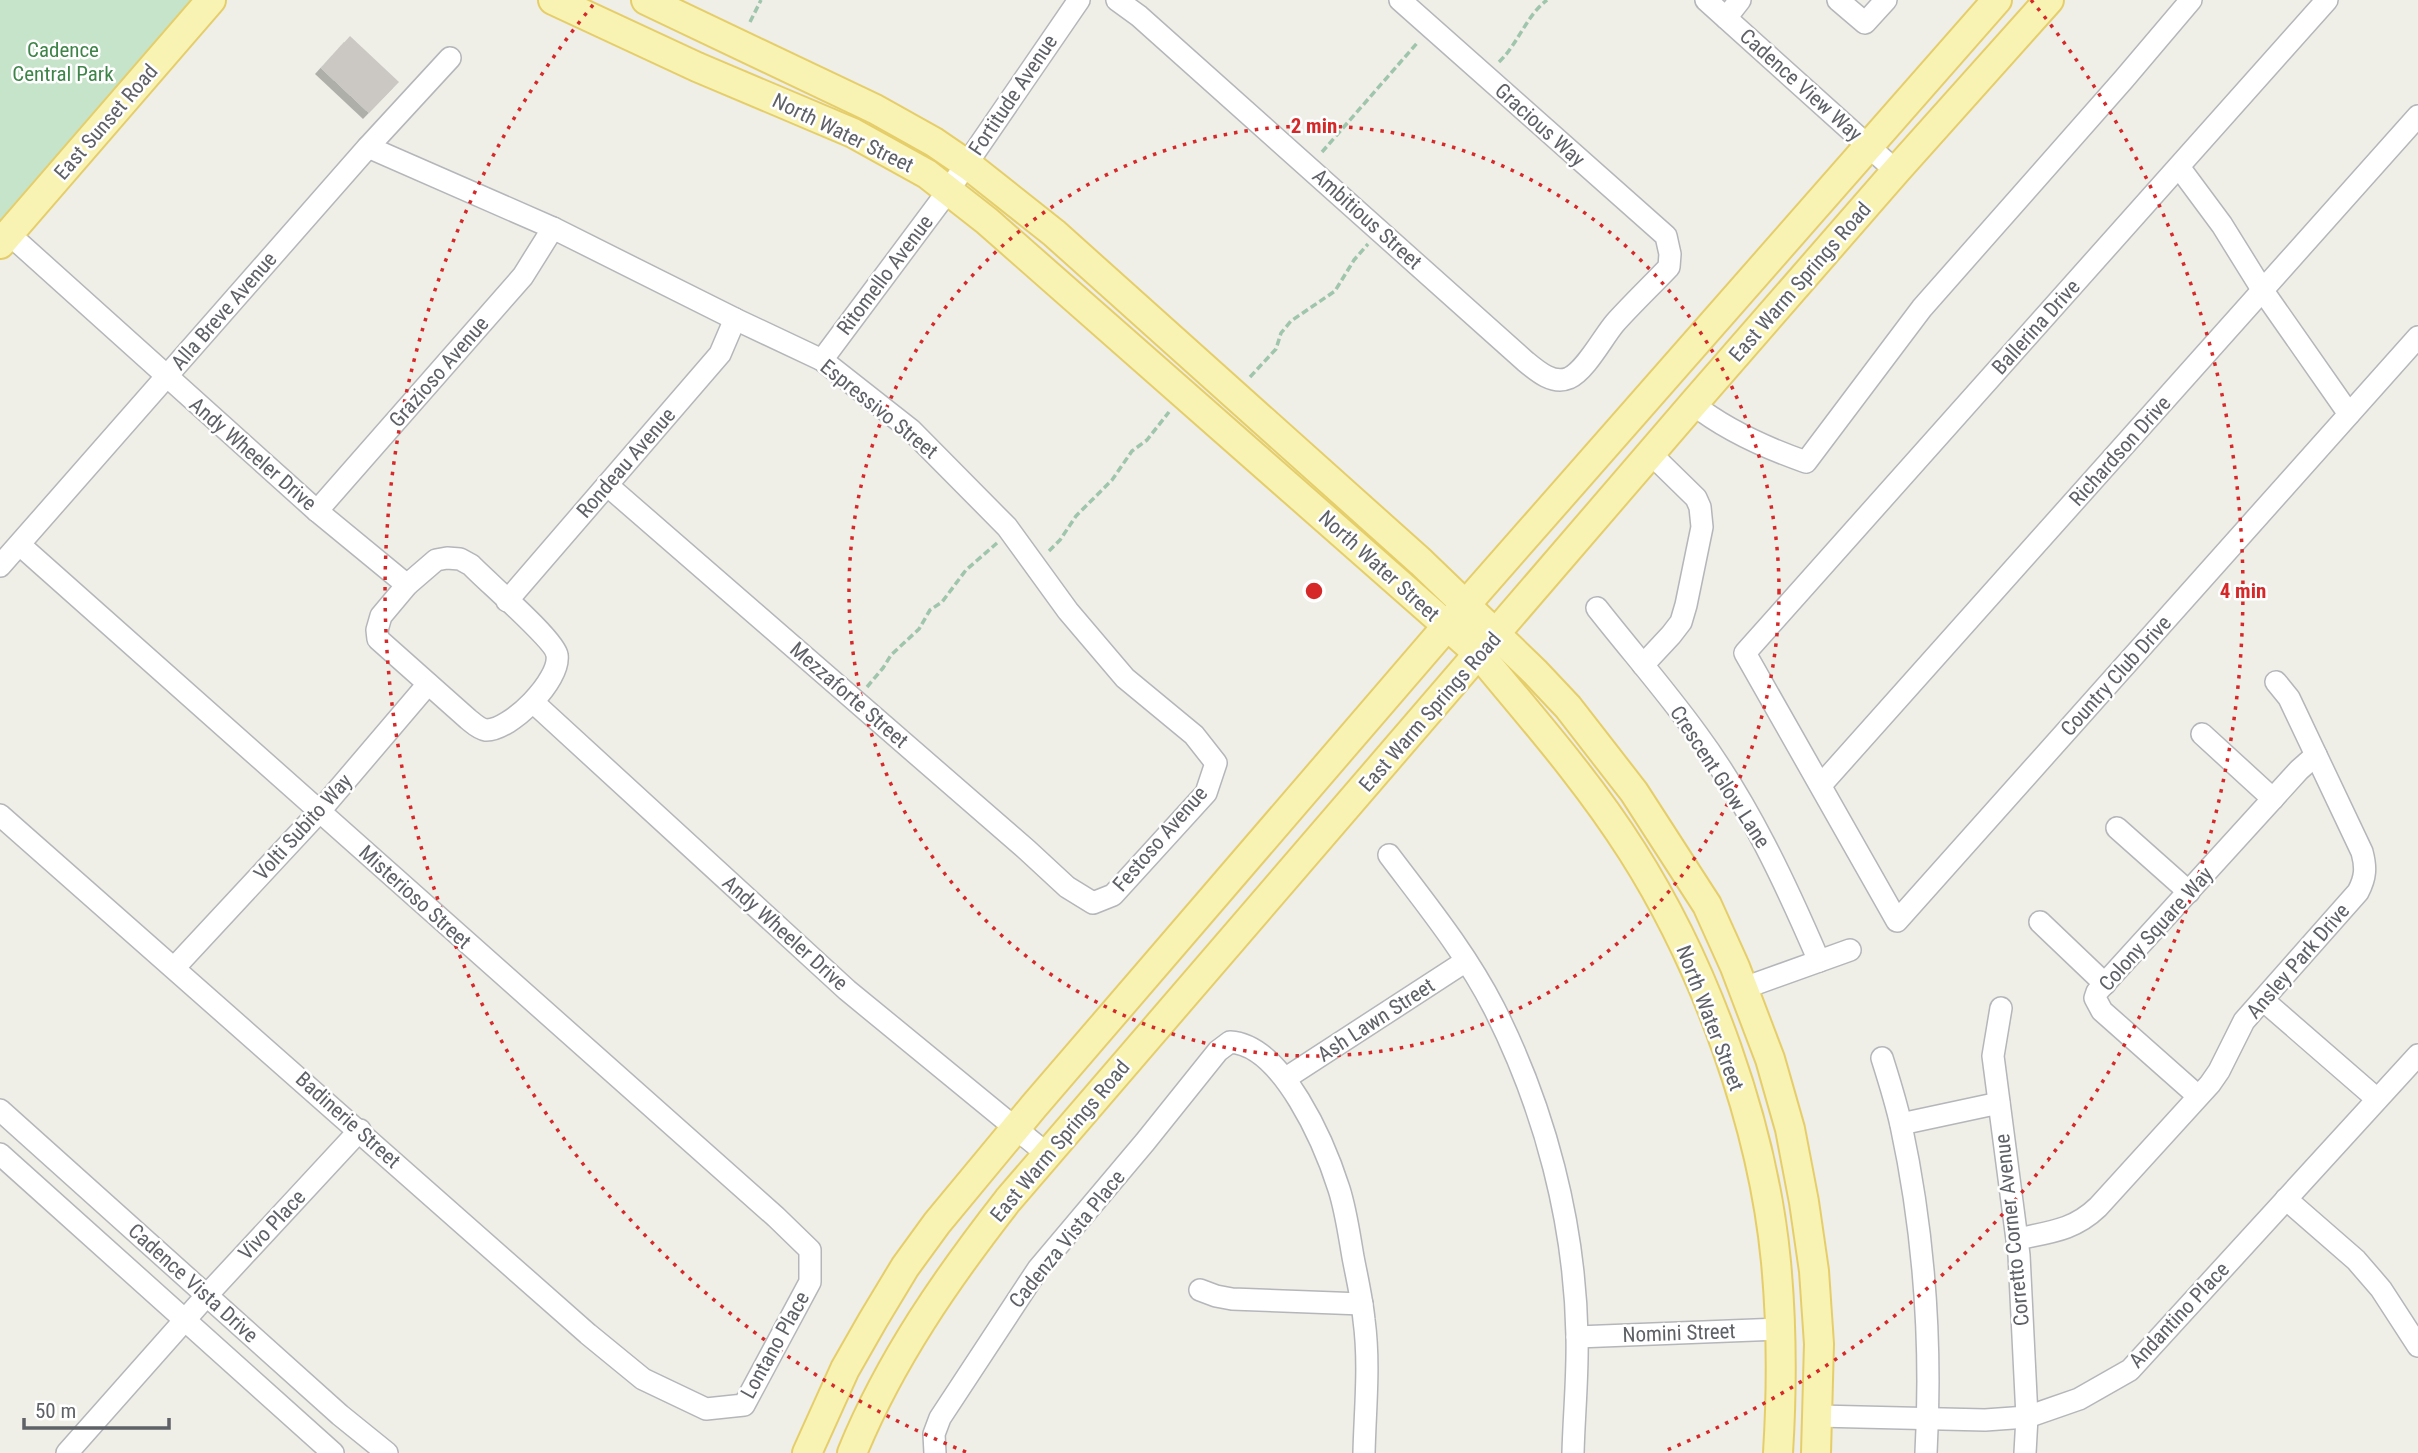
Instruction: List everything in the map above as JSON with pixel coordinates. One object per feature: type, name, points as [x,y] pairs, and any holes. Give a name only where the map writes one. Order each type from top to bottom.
[{"type":"main road","name":"East Sunset Road","points":[[5,239],[211,0]]},
{"type":"main road","name":"North Water Street","points":[[553,0],[697,67],[853,133],[902,158],[987,221],[1447,626],[1488,645],[1567,707],[1634,792],[1707,905],[1744,988],[1770,1059],[1790,1129],[1814,1271],[1819,1344],[1816,1453]]},
{"type":"main road","name":"North Water Street","points":[[646,0],[876,109],[966,164],[1054,233],[1466,604],[1488,645],[1632,851],[1677,933],[1721,1034],[1756,1147],[1776,1261],[1782,1373],[1778,1453]]},
{"type":"main road","name":"East Warm Springs Road","points":[[807,1453],[845,1369],[905,1267],[937,1223],[1015,1128],[1466,604],[1997,0]]},
{"type":"main road","name":"East Warm Springs Road","points":[[852,1453],[892,1370],[933,1301],[972,1247],[1047,1154],[1693,404],[2049,0]]},
{"type":"street","name":"Fortitude Avenue","points":[[948,191],[1079,0]]},
{"type":"street","name":"Ambitious Street","points":[[1117,0],[1139,16],[1525,361],[1539,373],[1555,380]]},
{"type":"street","name":"Gracious Way","points":[[1400,0],[1666,236],[1671,254],[1669,267],[1615,324],[1581,368],[1569,378],[1555,380]]},
{"type":"street","name":"Cadence View Way","points":[[1706,0],[1896,171]]},
{"type":"street","points":[[1726,18],[1740,0]]},
{"type":"street","points":[[1838,0],[1866,23],[1886,0]]},
{"type":"street","points":[[1693,404],[1710,418],[1745,437],[1807,462],[1922,308],[2191,0]]},
{"type":"street","name":"Ballerina Drive","points":[[1821,785],[1745,653],[2327,0]]},
{"type":"street","name":"Alla Breve Avenue","points":[[0,566],[368,147],[450,58]]},
{"type":"street","name":"Richardson Drive","points":[[1821,785],[2418,116]]},
{"type":"street","name":"Espressivo Street","points":[[368,147],[553,228],[822,360],[911,430],[1007,527],[1068,611],[1125,678],[1194,735],[1216,763]]},
{"type":"street","points":[[2179,167],[2222,225],[2263,291],[2350,414]]},
{"type":"street","name":"Ritomello Avenue","points":[[822,360],[948,191]]},
{"type":"street","name":"Grazioso Avenue","points":[[317,510],[523,276],[553,228]]},
{"type":"street","name":"Andy Wheeler Drive","points":[[5,239],[407,585]]},
{"type":"street","name":"Rondeau Avenue","points":[[507,601],[720,354],[735,319]]},
{"type":"street","name":"Country Club Drive","points":[[1821,785],[1897,921],[2418,337]]},
{"type":"street","points":[[1643,666],[1681,622],[1702,527],[1700,507],[1691,491],[1651,454]]},
{"type":"street","name":"Mezzaforte Street","points":[[607,485],[1067,887],[1093,903]]},
{"type":"street","name":"Misterioso Street","points":[[20,545],[810,1250]]},
{"type":"street","points":[[460,559],[471,565],[507,601],[546,638],[557,655],[556,667],[551,680],[533,702],[517,716],[489,730],[480,728],[378,639],[377,630],[381,616],[407,585],[436,560],[460,559]]},
{"type":"street","name":"Crescent Glow Lane","points":[[1597,608],[1698,735],[1741,802],[1775,863],[1819,961]]},
{"type":"street","name":"Ansley Park Drive","points":[[2017,1239],[2062,1230],[2085,1219],[2220,1071],[2244,1021],[2358,892],[2365,876],[2362,852],[2289,698],[2276,682]]},
{"type":"street","name":"Volti Subito Way","points":[[174,967],[319,812],[428,684]]},
{"type":"street","name":"Andy Wheeler Drive","points":[[533,702],[847,990],[1047,1154]]},
{"type":"street","points":[[2202,734],[2273,799]]},
{"type":"street","name":"Colony Square Way","points":[[2198,1096],[2102,1011],[2095,998],[2273,799],[2316,755]]},
{"type":"street","name":"Festoso Avenue","points":[[1093,903],[1113,895],[1206,793],[1216,763]]},
{"type":"street","name":"Badinerie Street","points":[[0,815],[588,1334],[643,1379],[706,1409]]},
{"type":"street","points":[[2117,828],[2189,892]]},
{"type":"street","points":[[1389,855],[1466,961],[1503,1029],[1539,1117],[1567,1227],[1572,1263],[1577,1338],[1573,1453]]},
{"type":"street","points":[[2040,922],[2105,984]]},
{"type":"street","points":[[1744,988],[1850,950]]},
{"type":"street","name":"Ash Lawn Street","points":[[1286,1079],[1466,961]]},
{"type":"street","points":[[2263,1000],[2377,1099]]},
{"type":"street","name":"Corretto Corner Avenue","points":[[2001,1008],[1993,1056],[2017,1239],[2027,1417],[2025,1453]]},
{"type":"street","name":"Cadenza Vista Place","points":[[935,1453],[934,1434],[940,1418],[1029,1281],[1218,1051],[1230,1042],[1243,1044],[1253,1049],[1286,1079]]},
{"type":"street","name":"Andantino Place","points":[[1818,1416],[1985,1420],[2027,1417],[2079,1399],[2130,1370],[2418,1055]]},
{"type":"street","points":[[1882,1058],[1901,1124],[1925,1282],[1926,1453]]},
{"type":"street","points":[[1286,1079],[1309,1119],[1339,1188],[1362,1304],[1366,1360],[1364,1453]]},
{"type":"street","points":[[1901,1124],[1999,1103]]},
{"type":"street","name":"Cadence Vista Drive","points":[[0,1110],[340,1415],[387,1453]]},
{"type":"street","name":"Vivo Place","points":[[67,1453],[207,1295],[360,1130]]},
{"type":"street","name":"Cadence Vista Drive","points":[[0,1154],[333,1453]]},
{"type":"street","points":[[2286,1199],[2343,1246],[2363,1267],[2381,1289],[2418,1346]]},
{"type":"street","name":"Lontano Place","points":[[706,1409],[744,1405],[810,1282],[810,1250]]},
{"type":"street","points":[[1200,1290],[1232,1299],[1362,1304]]},
{"type":"street","name":"Nomini Street","points":[[1577,1338],[1780,1329]]},
{"type":"path","points":[[750,22],[761,0]]},
{"type":"path","points":[[1486,76],[1508,53],[1532,15],[1547,0]]},
{"type":"path","points":[[1309,167],[1431,28]]},
{"type":"path","points":[[1235,394],[1276,349],[1281,334],[1291,321],[1335,291],[1362,249],[1380,230]]},
{"type":"path","points":[[1035,565],[1060,540],[1076,516],[1112,480],[1132,451],[1147,440],[1183,394]]},
{"type":"path","points":[[855,700],[891,655],[919,629],[930,610],[942,602],[966,570],[996,544],[1007,527]]},
{"type":"green space","name":"Cadence Central Park","points":[[0,0],[201,0],[0,225]]},
{"type":"building","points":[[350,36],[399,82],[369,113],[321,68]]}]
